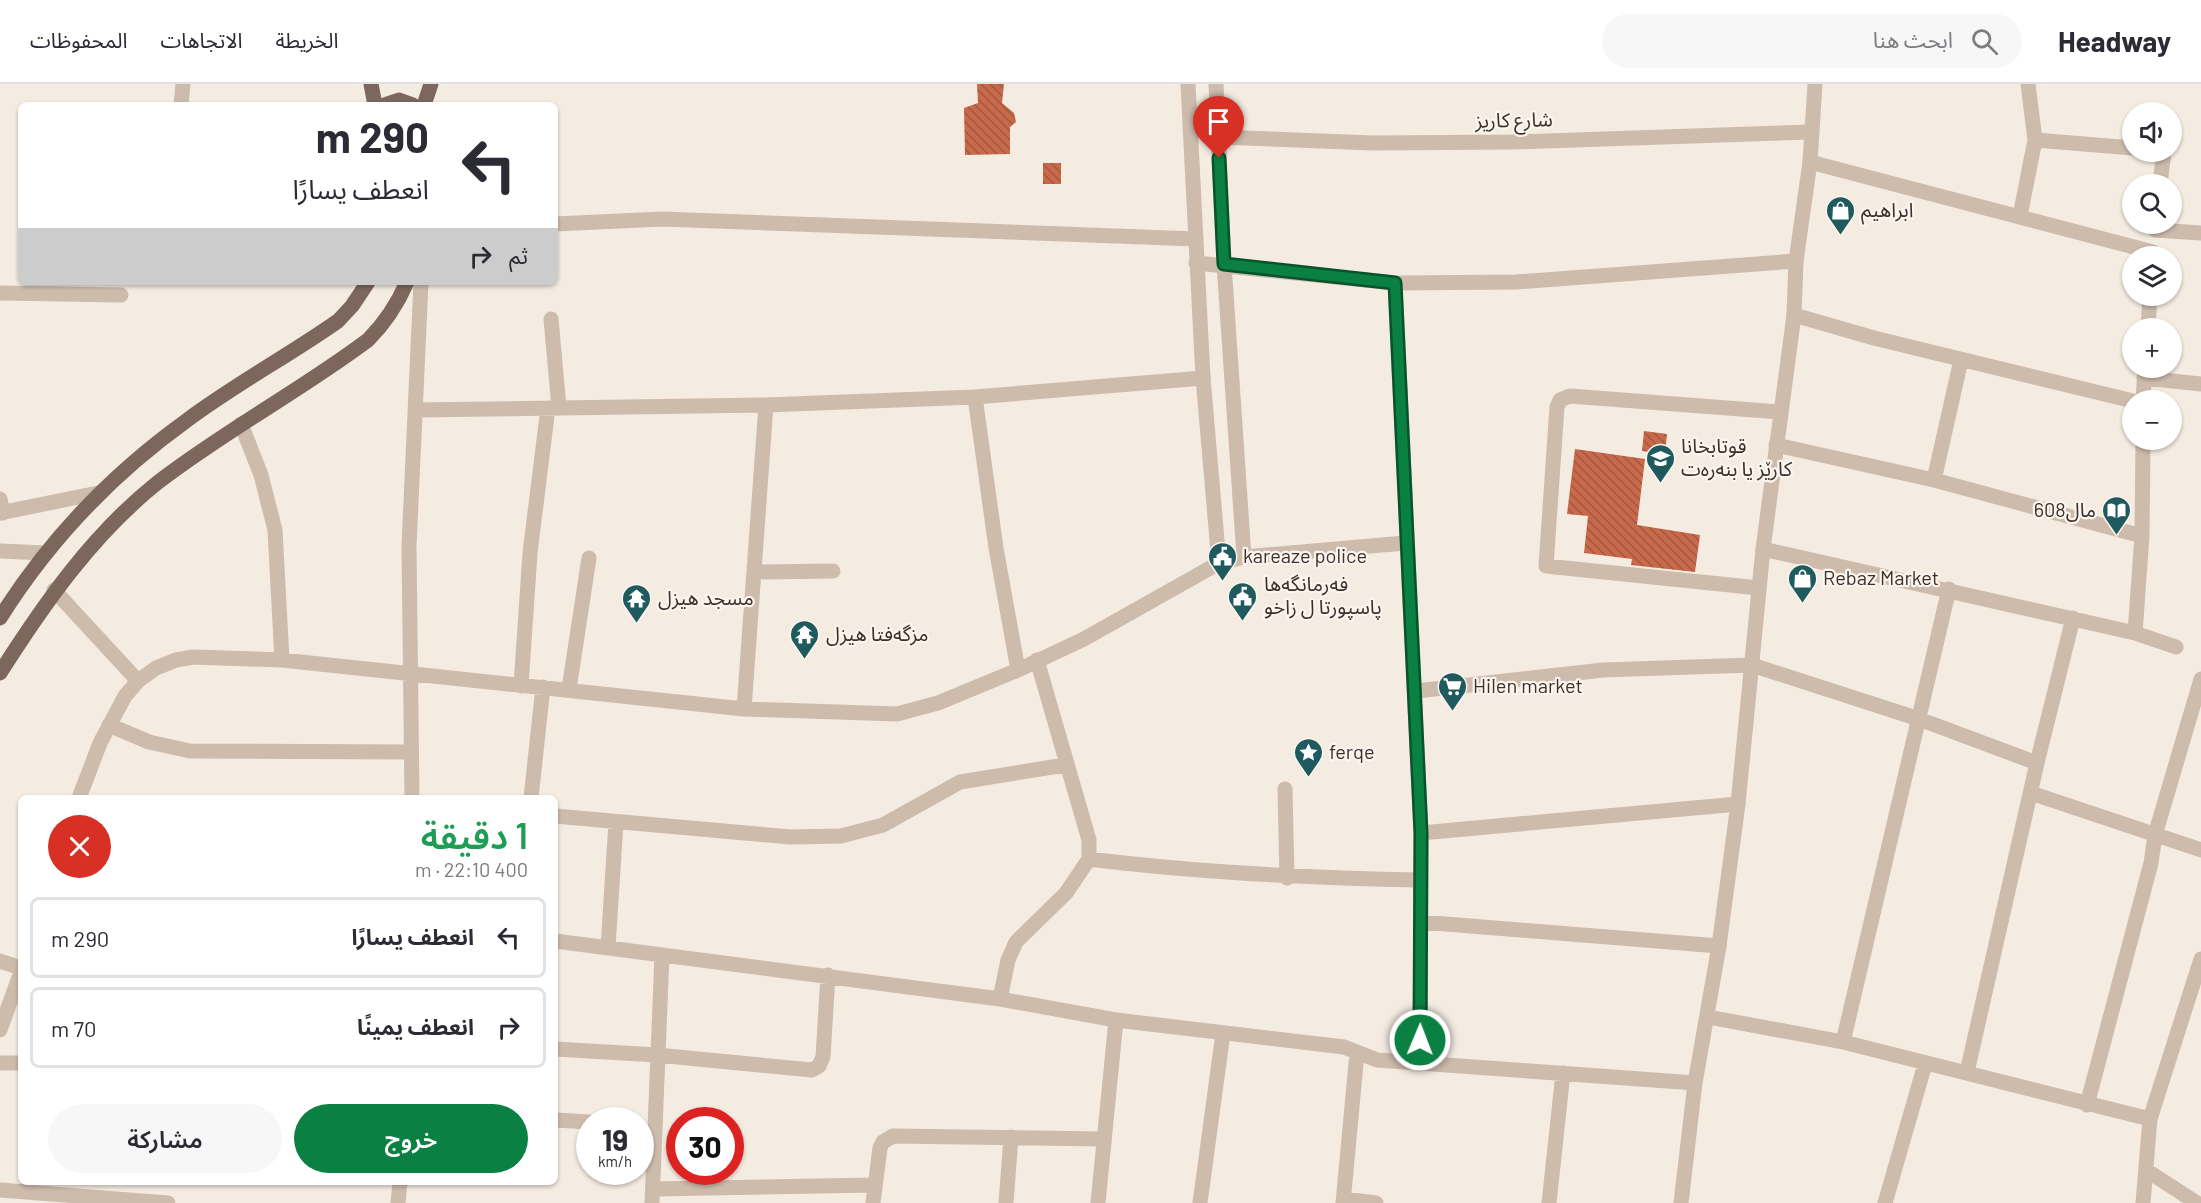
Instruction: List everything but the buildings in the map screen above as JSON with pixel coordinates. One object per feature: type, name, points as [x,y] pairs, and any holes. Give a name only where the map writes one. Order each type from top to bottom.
[{"type":"main road","points":[[371,84],[374,102]]},
{"type":"main road","points":[[425,102],[431,84]]},
{"type":"main road","points":[[0,618],[45,553],[98,493],[187,419],[338,321],[352,306],[366,285]]},
{"type":"main road","points":[[0,673],[54,590],[132,505],[179,467],[368,340],[384,325],[398,304],[406,285]]},
{"type":"street","points":[[181,102],[183,84]]},
{"type":"street","points":[[1188,84],[1203,378],[1219,563]]},
{"type":"street","points":[[1216,84],[1224,264],[1244,557]]},
{"type":"street","points":[[1681,1203],[1695,1083],[1719,946],[1738,804],[1763,549],[1794,315],[1796,261],[1810,162],[1815,84]]},
{"type":"street","points":[[2020,216],[2035,140],[2028,84]]},
{"type":"street","name":"شارع كاريز","points":[[1218,137],[1373,143],[1513,142],[1811,132]]},
{"type":"street","points":[[2035,140],[2122,147]]},
{"type":"street","points":[[1810,162],[2020,216],[2125,246]]},
{"type":"street","points":[[558,224],[663,219],[1196,239]]},
{"type":"street","points":[[2182,231],[2201,233]]},
{"type":"street","points":[[1196,263],[1224,264],[1395,283],[1516,282],[1796,261]]},
{"type":"street","points":[[1395,283],[1421,833],[1420,1064]]},
{"type":"street","points":[[412,795],[409,546],[421,285]]},
{"type":"street","points":[[0,293],[121,295]]},
{"type":"street","points":[[1794,315],[1961,360],[2122,398]]},
{"type":"street","points":[[521,686],[530,553],[553,408],[551,319]]},
{"type":"street","points":[[1934,480],[1961,360]]},
{"type":"street","points":[[415,410],[766,405],[975,397],[1203,378]]},
{"type":"street","points":[[2170,378],[2201,384]]},
{"type":"street","points":[[1759,588],[1546,566],[1557,407],[1560,400],[1570,396],[1780,412]]},
{"type":"street","points":[[975,397],[996,548],[1018,670]]},
{"type":"street","points":[[744,708],[766,405]]},
{"type":"street","points":[[241,424],[261,475],[275,530],[282,660]]},
{"type":"street","points":[[1776,445],[1934,480],[2142,536]]},
{"type":"street","points":[[2136,633],[2142,536],[2143,450]]},
{"type":"street","points":[[1,508],[98,493]]},
{"type":"street","points":[[80,795],[109,725],[125,696],[138,681],[156,668],[193,657],[282,660],[744,708],[897,714],[938,703],[1018,670],[1084,639],[1219,563],[1244,557],[1406,543]]},
{"type":"street","points":[[1763,549],[2073,618],[2136,633],[2176,647]]},
{"type":"street","points":[[0,551],[45,553]]},
{"type":"street","points":[[569,689],[590,558]]},
{"type":"street","points":[[754,572],[833,571]]},
{"type":"street","points":[[1843,1042],[1949,589]]},
{"type":"street","points":[[54,590],[138,681]]},
{"type":"street","points":[[1968,1072],[2037,763],[2073,618]]},
{"type":"street","points":[[1000,999],[1008,960],[1016,942],[1066,893],[1089,859],[1089,840],[1065,765],[1036,660]]},
{"type":"street","points":[[1416,691],[1603,670],[1752,665],[1919,719],[2037,763]]},
{"type":"street","points":[[2087,1105],[2151,863],[2155,835],[2201,679]]},
{"type":"street","points":[[531,795],[543,687]]},
{"type":"street","points":[[109,725],[149,742],[190,751],[411,752]]},
{"type":"street","points":[[558,816],[790,837],[842,836],[884,825],[960,782],[1065,765]]},
{"type":"street","points":[[1285,789],[1287,878]]},
{"type":"street","points":[[2031,793],[2201,850]]},
{"type":"street","points":[[1421,833],[1738,804]]},
{"type":"street","points":[[608,948],[616,822]]},
{"type":"street","points":[[1089,859],[1183,871],[1287,878],[1421,880]]},
{"type":"street","points":[[1421,922],[1719,946]]},
{"type":"street","points":[[558,941],[1000,999],[1116,1020],[1344,1047],[1377,1060],[1695,1083]]},
{"type":"street","points":[[650,1107],[657,1055],[662,955]]},
{"type":"street","points":[[2143,1203],[2150,1119],[2201,959]]},
{"type":"street","points":[[0,962],[18,969]]},
{"type":"street","points":[[558,1049],[657,1055],[807,1071],[816,1069],[823,1057],[828,975]]},
{"type":"street","points":[[0,1030],[18,979]]},
{"type":"street","points":[[1708,1017],[1843,1042],[2150,1119]]},
{"type":"street","points":[[1098,1203],[1116,1020]]},
{"type":"street","points":[[1200,1203],[1223,1033]]},
{"type":"street","points":[[1357,1053],[1344,1201],[1376,1203]]},
{"type":"street","points":[[0,1063],[18,1063]]},
{"type":"street","points":[[1885,1203],[1925,1064]]},
{"type":"street","points":[[1549,1203],[1563,1073]]},
{"type":"street","points":[[558,1120],[576,1121]]},
{"type":"street","points":[[873,1203],[880,1148],[893,1136],[1104,1139]]},
{"type":"street","points":[[1006,1203],[1011,1137]]},
{"type":"street","points":[[2146,1170],[2197,1203]]},
{"type":"street","points":[[398,1203],[400,1185]]},
{"type":"street","points":[[652,1196],[875,1185]]},
{"type":"street","points":[[0,1190],[168,1203]]},
{"type":"place","name":"ابراهيم","points":[[1840,236]]},
{"type":"place","name":"قوتابخانا کارێز یا بنەرەت","points":[[1660,484]]},
{"type":"place","name":"مال608","points":[[2117,536]]},
{"type":"place","name":"kareaze police","points":[[1222,582]]},
{"type":"place","name":"Rebaz Market","points":[[1802,604]]},
{"type":"place","name":"فەرمانگەها پاسپورتا ل زاخو","points":[[1243,622]]},
{"type":"place","name":"مسجد هيزل","points":[[637,624]]},
{"type":"place","name":"مزگەفتا هیزل","points":[[805,660]]},
{"type":"place","name":"Hilen market","points":[[1452,712]]},
{"type":"place","name":"ferqe","points":[[1308,778]]},
{"type":"route","points":[[1219,158],[1224,264],[1395,283],[1421,833],[1420,1040]]}]
